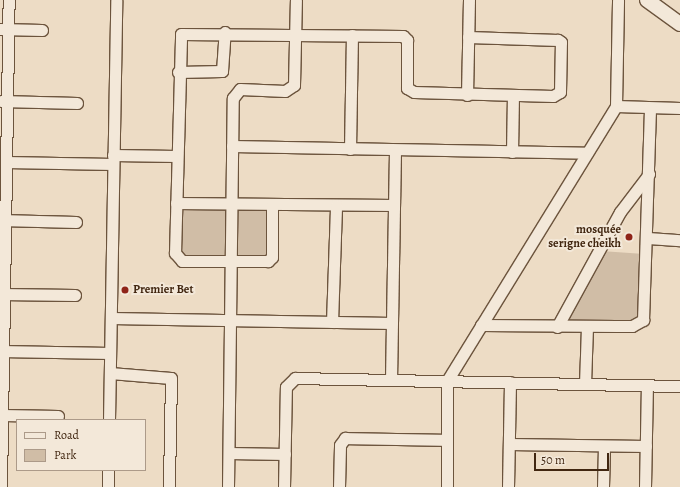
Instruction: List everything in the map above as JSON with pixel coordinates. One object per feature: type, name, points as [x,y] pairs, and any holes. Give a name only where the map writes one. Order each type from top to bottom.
[{"type":"street","points":[[1,487],[3,220],[6,162],[4,29],[9,0]]},
{"type":"street","points":[[109,419],[116,0]]},
{"type":"street","points":[[228,487],[232,261],[232,146],[236,92],[285,91],[294,85],[296,0]]},
{"type":"street","points":[[467,95],[469,0]]},
{"type":"street","points":[[447,487],[447,381],[616,106],[618,0]]},
{"type":"street","points":[[647,0],[680,24]]},
{"type":"street","points":[[4,29],[42,30]]},
{"type":"street","points":[[178,72],[222,71],[225,32]]},
{"type":"street","points":[[272,204],[271,260],[232,261],[177,258],[176,156],[178,72],[181,34],[225,32],[403,36],[407,40],[407,88],[414,92],[513,96],[558,95],[561,42],[555,39],[468,37]]},
{"type":"street","points":[[350,149],[352,34]]},
{"type":"street","points":[[512,152],[513,96]]},
{"type":"street","points":[[4,101],[77,103]]},
{"type":"street","points":[[616,106],[680,108]]},
{"type":"street","points":[[481,325],[557,327],[632,326],[643,320],[648,238],[650,108]]},
{"type":"street","points":[[232,146],[587,153]]},
{"type":"street","points":[[391,380],[395,150]]},
{"type":"street","points":[[6,162],[176,156]]},
{"type":"street","points":[[557,327],[620,212],[649,174]]},
{"type":"street","points":[[176,203],[394,205]]},
{"type":"street","points":[[332,322],[336,204]]},
{"type":"street","points":[[3,220],[76,222]]},
{"type":"street","points":[[648,238],[680,240]]},
{"type":"street","points":[[2,294],[76,295]]},
{"type":"street","points":[[111,318],[392,323]]},
{"type":"street","points":[[586,327],[586,384]]},
{"type":"street","points":[[2,351],[110,353]]},
{"type":"street","points":[[110,373],[171,378],[169,487]]},
{"type":"street","points":[[284,487],[286,386],[295,378],[680,386]]},
{"type":"street","points":[[508,487],[510,382]]},
{"type":"street","points":[[645,487],[647,385]]},
{"type":"street","points":[[2,415],[58,416]]},
{"type":"street","points":[[339,487],[340,445],[345,438],[447,440]]},
{"type":"street","points":[[509,444],[646,446]]},
{"type":"street","points":[[603,487],[604,446]]},
{"type":"street","points":[[229,453],[285,454]]},
{"type":"street","points":[[108,471],[108,487]]},
{"type":"green space","points":[[179,205],[274,208],[272,260],[177,257]]},
{"type":"green space","points":[[601,251],[644,254],[640,321],[563,322]]},
{"type":"place","name":"mosquée serigne cheikh","points":[[629,237]]},
{"type":"place","name":"Premier Bet","points":[[125,290]]}]
